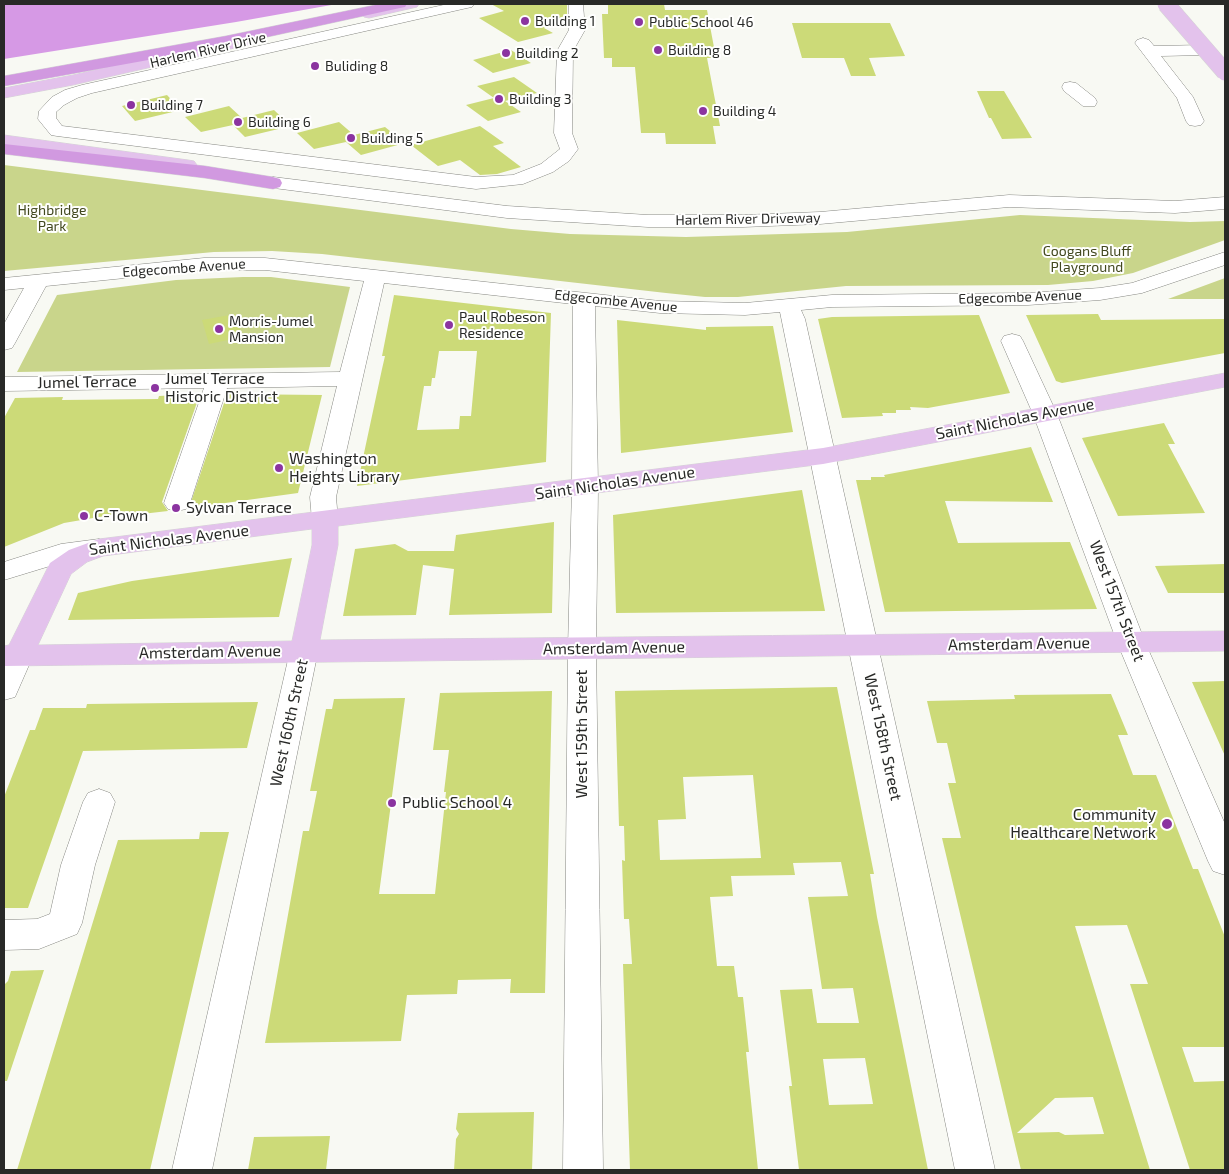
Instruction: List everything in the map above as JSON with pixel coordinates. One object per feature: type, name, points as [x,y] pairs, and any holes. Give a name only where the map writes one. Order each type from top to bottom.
[{"type":"highway","name":"Harlem River Drive","points":[[4,72],[191,40],[368,4]]},
{"type":"highway","name":"Harlem River Drive","points":[[4,81],[226,41],[400,4]]},
{"type":"highway","points":[[4,150],[158,166],[273,183]]},
{"type":"highway","points":[[4,157],[197,179],[273,183]]},
{"type":"main road","name":"Harlem River Drive","points":[[4,93],[73,80],[412,4]]},
{"type":"main road","points":[[1165,4],[1225,73]]},
{"type":"main road","points":[[4,140],[210,169],[273,183]]},
{"type":"main road","name":"Saint Nicholas Avenue","points":[[99,548],[822,456],[1225,380]]},
{"type":"main road","name":"West 160th Street","points":[[304,651],[325,545],[325,520]]},
{"type":"main road","points":[[11,656],[60,569],[78,556],[99,548]]},
{"type":"main road","name":"Amsterdam Avenue","points":[[11,656],[1225,641]]},
{"type":"street","points":[[467,4],[284,50],[76,92],[63,98],[48,110],[47,119],[57,130],[467,182],[510,181],[547,168],[563,157],[569,149],[563,133],[565,51],[577,30],[576,4]]},
{"type":"street","points":[[1165,4],[1214,55],[1225,73]]},
{"type":"street","points":[[1195,121],[1185,97],[1146,47],[1214,55]]},
{"type":"street","points":[[1070,87],[1089,102]]},
{"type":"street","name":"Harlem River Driveway","points":[[273,183],[514,213],[648,221],[743,221],[814,218],[1009,201],[1175,206],[1225,203]]},
{"type":"street","name":"Edgecombe Avenue","points":[[4,284],[204,264],[265,264],[584,298],[704,309],[745,310],[851,300],[1028,299],[1100,294],[1135,289],[1225,258]]},
{"type":"street","name":"West 160th Street","points":[[325,520],[324,497],[350,379],[376,275]]},
{"type":"street","points":[[4,343],[39,280]]},
{"type":"street","name":"West 159th Street","points":[[582,1170],[584,298]]},
{"type":"street","name":"West 158th Street","points":[[788,305],[794,319],[975,1170]]},
{"type":"street","name":"West 157th Street","points":[[1012,341],[1045,414],[1131,642],[1225,861]]},
{"type":"street","name":"Jumel Terrace","points":[[4,384],[350,379]]},
{"type":"street","points":[[176,503],[218,381]]},
{"type":"street","name":"Saint Nicholas Avenue","points":[[4,571],[61,553],[99,548]]},
{"type":"street","name":"West 160th Street","points":[[192,1170],[304,651]]},
{"type":"street","points":[[4,689],[11,656]]},
{"type":"street","points":[[4,935],[39,934],[66,924],[78,865],[98,802]]},
{"type":"green space","name":"Highbridge Park","points":[[4,165],[511,229],[570,234],[686,237],[847,232],[1020,215],[1190,222],[1225,221],[1225,240],[1133,273],[1093,281],[1048,285],[846,286],[738,297],[705,297],[322,254],[272,251],[214,252],[4,271]]},
{"type":"green space","points":[[271,277],[350,287],[330,367],[17,372],[57,295],[176,280]]},
{"type":"green space","points":[[1225,278],[1225,299],[1168,299]]},
{"type":"shaded area","points":[[4,4],[337,4],[4,59]]},
{"type":"building","name":"Building 1","points":[[491,4],[567,4],[567,14],[544,28],[553,33],[518,42],[479,18],[504,11]]},
{"type":"building","points":[[608,4],[664,4],[665,10],[707,10],[716,58],[707,58],[720,126],[713,126],[716,144],[666,144],[665,133],[641,133],[635,67],[612,67],[612,58],[604,58],[602,14],[608,14]]},
{"type":"building","points":[[792,23],[890,23],[905,56],[869,58],[876,76],[851,76],[844,58],[802,58]]},
{"type":"building","points":[[511,50],[531,63],[493,73],[473,60]]},
{"type":"building","name":"Building 3","points":[[514,77],[537,93],[505,101],[521,112],[488,121],[466,105],[494,98],[477,86]]},
{"type":"building","points":[[977,91],[1004,91],[1032,138],[1002,139],[991,118],[989,118]]},
{"type":"building","points":[[167,95],[181,110],[135,121],[122,106]]},
{"type":"building","name":"Building 6","points":[[229,106],[242,118],[274,110],[291,126],[245,137],[233,125],[201,132],[185,117]]},
{"type":"building","name":"Building 5","points":[[339,122],[354,135],[385,127],[405,143],[361,155],[346,142],[314,149],[297,133]]},
{"type":"building","points":[[480,126],[504,143],[493,146],[521,167],[497,174],[480,175],[460,160],[438,166],[411,145]]},
{"type":"building","points":[[394,295],[551,313],[546,462],[357,486],[385,356],[382,356]],"holes":[[[439,351],[477,351],[471,416],[460,416],[459,429],[417,430],[424,386],[431,386],[432,378],[435,378]]]},
{"type":"building","name":"Morris-Jumel Mansion","points":[[235,314],[242,337],[209,344],[202,320]]},
{"type":"building","points":[[1098,314],[1101,320],[1225,319],[1225,353],[1062,383],[1056,381],[1026,315]]},
{"type":"building","points":[[979,315],[1010,393],[928,408],[910,407],[911,410],[896,410],[896,413],[882,413],[883,416],[842,418],[818,319],[832,317]]},
{"type":"building","points":[[617,320],[706,330],[706,327],[773,326],[793,432],[621,453]]},
{"type":"building","points":[[200,394],[162,502],[168,511],[133,515],[134,511],[64,523],[4,547],[4,418],[15,398],[63,397],[62,400],[158,399],[159,396]]},
{"type":"building","points":[[227,394],[322,395],[298,493],[189,508]]},
{"type":"building","points":[[1164,423],[1175,444],[1168,444],[1205,513],[1118,516],[1082,438]]},
{"type":"building","points":[[1031,447],[1053,502],[945,501],[958,543],[1070,542],[1097,609],[885,612],[856,480],[871,480],[871,477],[885,477],[884,475]]},
{"type":"building","points":[[802,490],[825,611],[616,613],[613,515]]},
{"type":"building","points":[[554,522],[552,613],[449,615],[454,569],[423,565],[416,615],[343,616],[355,549],[395,544],[408,551],[454,551],[456,535]]},
{"type":"building","points":[[292,558],[279,617],[68,620],[78,593],[132,581]]},
{"type":"building","points":[[1225,564],[1225,593],[1168,593],[1155,566]]},
{"type":"building","points":[[1225,681],[1225,756],[1192,682]]},
{"type":"building","points":[[837,687],[874,874],[870,874],[877,917],[928,1170],[799,1170],[789,1086],[792,1086],[780,990],[812,989],[817,1023],[859,1023],[853,988],[822,989],[808,897],[848,896],[841,862],[793,863],[795,875],[731,876],[733,896],[710,897],[717,966],[734,966],[738,997],[743,997],[749,1052],[746,1052],[758,1170],[630,1170],[623,964],[632,964],[629,919],[624,919],[622,860],[625,861],[624,826],[619,826],[615,691]],"holes":[[[753,775],[761,858],[660,860],[658,820],[686,819],[683,777]],[[865,1058],[873,1104],[829,1105],[823,1059]]]},
{"type":"building","points":[[552,691],[545,993],[510,993],[511,979],[458,980],[457,994],[407,995],[401,1041],[265,1043],[303,831],[309,831],[317,791],[310,791],[326,709],[332,709],[334,699],[405,698],[379,894],[435,894],[449,750],[433,750],[440,693]]},
{"type":"building","points":[[1111,694],[1128,735],[1118,735],[1133,775],[1156,775],[1193,869],[1198,869],[1225,937],[1225,1047],[1182,1047],[1194,1082],[1225,1081],[1225,1170],[1190,1170],[1130,984],[1148,984],[1127,925],[1075,926],[1150,1170],[1021,1170],[942,838],[961,838],[948,783],[956,783],[947,743],[937,743],[927,701],[1015,699],[1014,695]],"holes":[[[1093,1097],[1104,1134],[1065,1135],[1059,1132],[1017,1133],[1055,1098]]]},
{"type":"building","points":[[258,702],[247,748],[83,751],[28,908],[4,908],[4,797],[30,730],[35,730],[43,708],[86,708],[87,704]]},
{"type":"building","points":[[200,832],[229,832],[150,1170],[17,1170],[118,840],[199,839]]},
{"type":"building","points":[[44,970],[7,1081],[4,1081],[4,985],[8,981],[11,971]]},
{"type":"building","points":[[534,1112],[532,1170],[454,1170],[456,1139],[459,1134],[456,1129],[458,1113]]},
{"type":"building","points":[[330,1136],[326,1170],[248,1170],[254,1137]]},
{"type":"place","name":"Building 1","points":[[525,21]]},
{"type":"place","name":"Public School 46","points":[[639,22]]},
{"type":"place","name":"Building 8","points":[[658,50]]},
{"type":"place","name":"Building 2","points":[[506,53]]},
{"type":"place","name":"Buliding 8","points":[[315,66]]},
{"type":"place","name":"Building 3","points":[[499,99]]},
{"type":"place","name":"Building 7","points":[[131,105]]},
{"type":"place","name":"Building 4","points":[[703,111]]},
{"type":"place","name":"Building 6","points":[[238,122]]},
{"type":"place","name":"Building 5","points":[[351,138]]},
{"type":"place","name":"Paul Robeson Residence","points":[[449,325]]},
{"type":"place","name":"Morris-Jumel Mansion","points":[[219,329]]},
{"type":"place","name":"Jumel Terrace Historic District","points":[[155,388]]},
{"type":"place","name":"Washington Heights Library","points":[[279,468]]},
{"type":"place","name":"Sylvan Terrace","points":[[176,508]]},
{"type":"place","name":"C-Town","points":[[84,516]]},
{"type":"place","name":"Public School 4","points":[[392,803]]},
{"type":"place","name":"Community Healthcare Network","points":[[1167,824]]},
{"type":"park label","name":"Coogans Bluff Playground","points":[[1087,260]]}]
